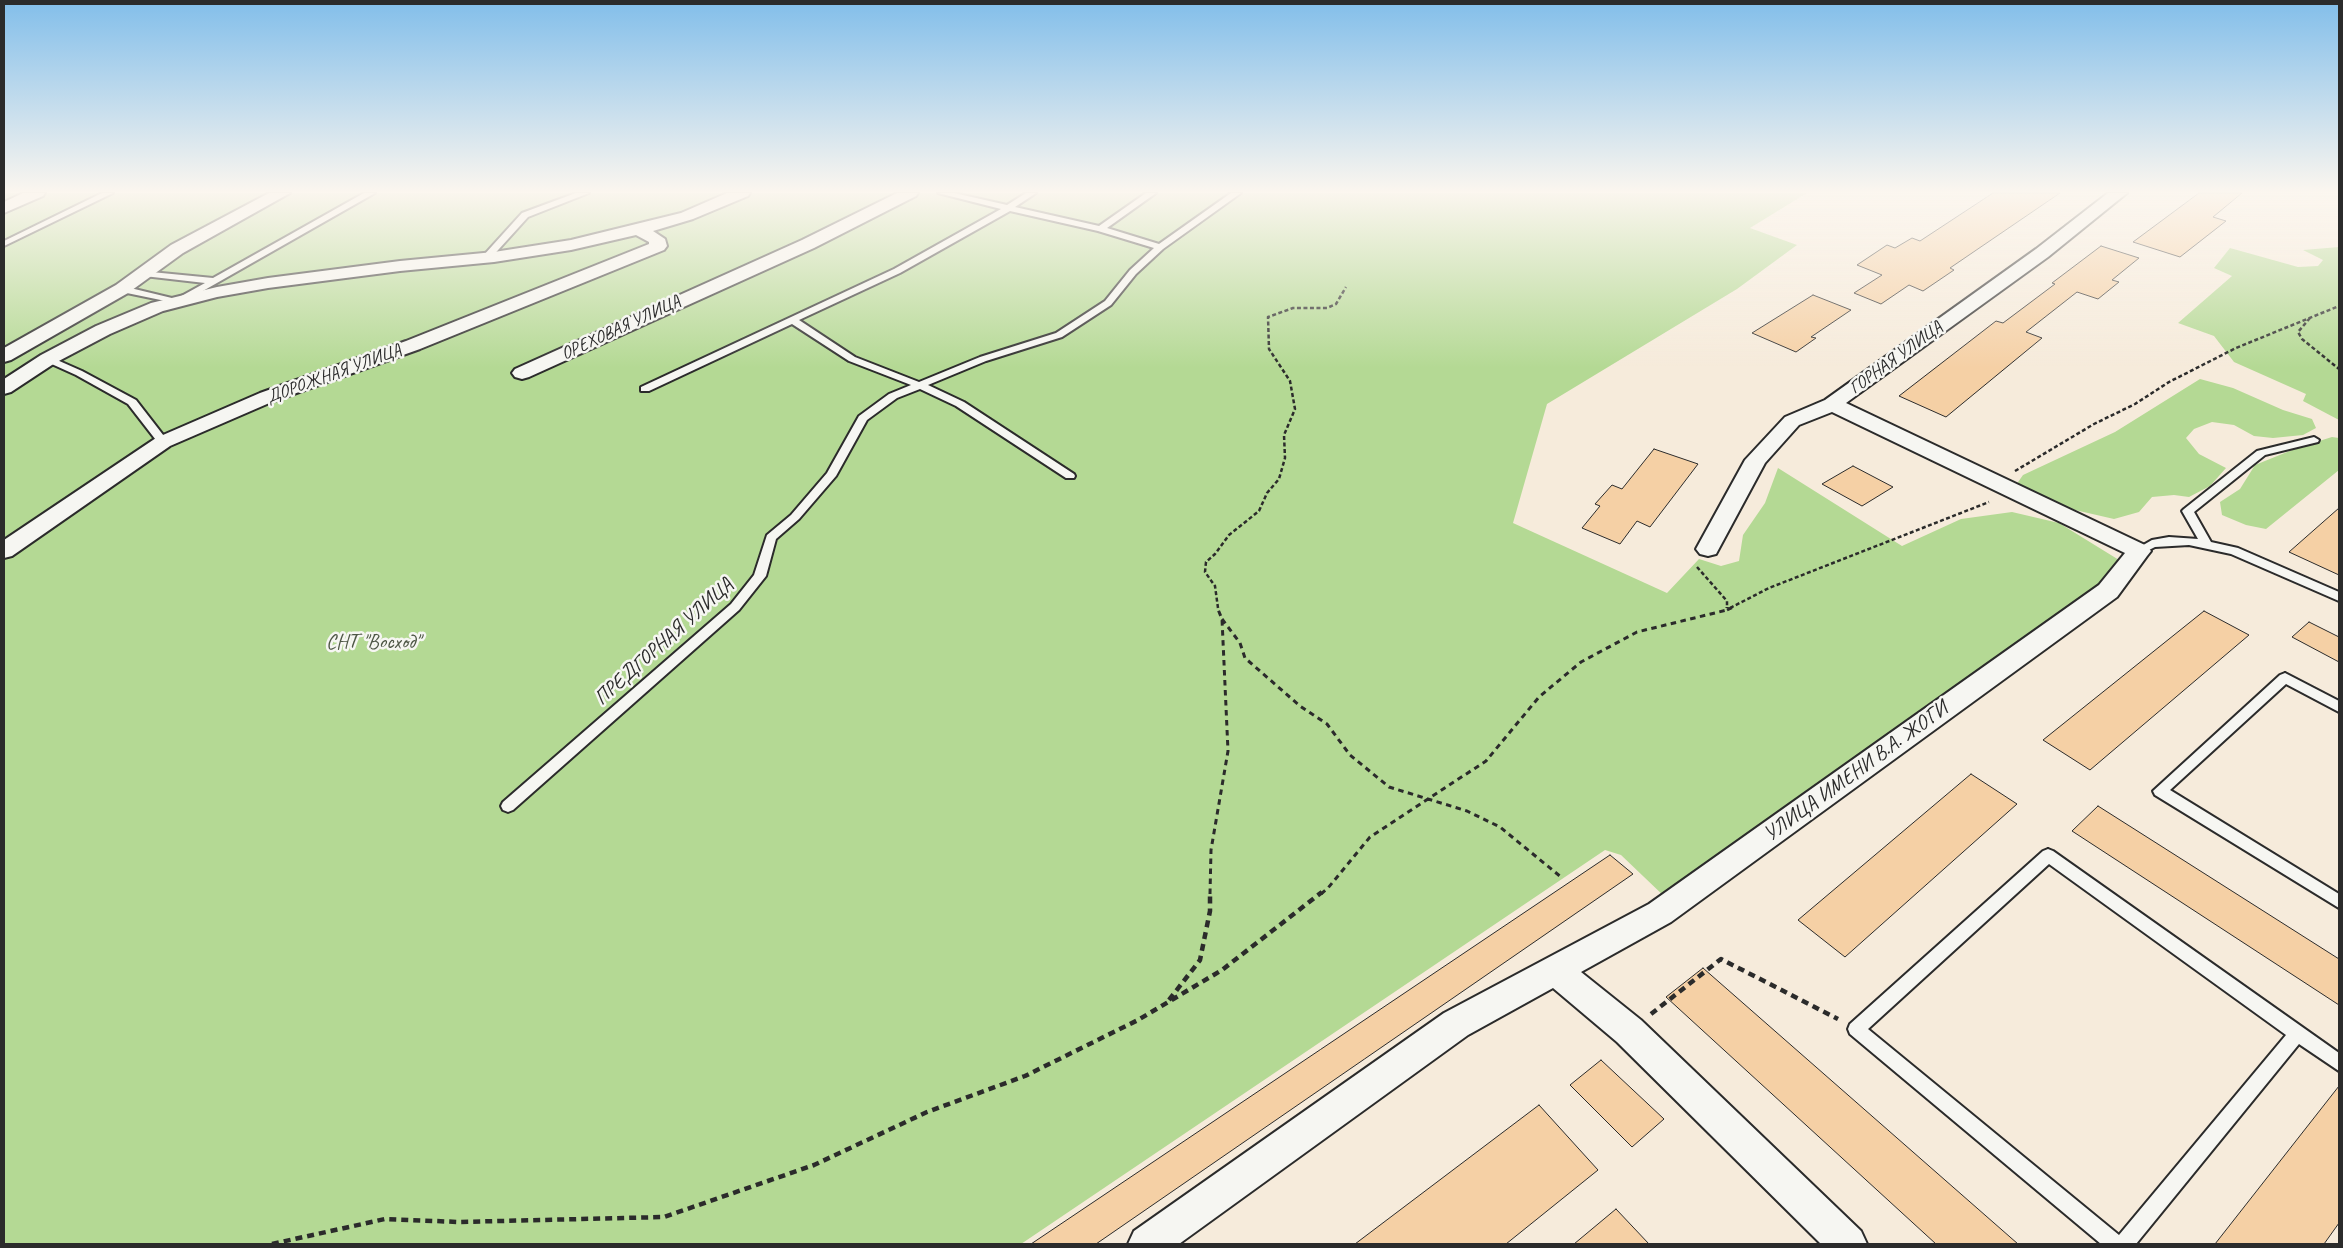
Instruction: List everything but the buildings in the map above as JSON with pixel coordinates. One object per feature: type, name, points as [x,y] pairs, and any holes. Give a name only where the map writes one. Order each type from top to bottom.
[{"type":"street","points":[[4,356],[122,289],[174,251]]},
{"type":"street","points":[[4,388],[48,359],[103,330],[157,307],[268,283],[530,251]]},
{"type":"street","name":"ДОРОЖНАЯ УЛИЦА","points":[[4,551],[163,442],[267,397],[413,345],[645,251]]},
{"type":"street","name":"ОРЕХОВАЯ УЛИЦА","points":[[522,373],[792,251]]},
{"type":"street","name":"ГОРНАЯ УЛИЦА","points":[[1708,549],[1756,460],[1792,420],[1832,404],[2043,251]]},
{"type":"street","points":[[1832,404],[2139,551]]},
{"type":"street","name":"УЛИЦА ИМЕНИ В.А. ЖОГИ","points":[[1147,1244],[1456,1024],[1660,913],[2108,591],[2139,551]]},
{"type":"street","points":[[1556,971],[1629,1031],[1848,1244]]},
{"type":"lane","points":[[122,289],[177,302],[268,251]]},
{"type":"lane","points":[[486,258],[492,251]]},
{"type":"lane","points":[[645,389],[897,271],[932,251]]},
{"type":"lane","name":"ПРЕДГОРНАЯ УЛИЦА","points":[[508,806],[735,607],[760,576],[771,538],[794,517],[832,474],[863,418],[893,396],[922,386],[983,359],[1059,335],[1108,303],[1133,272],[1155,251]]},
{"type":"lane","points":[[144,273],[214,281]]},
{"type":"lane","points":[[792,320],[852,359],[922,386],[960,404],[1070,476]]},
{"type":"lane","points":[[48,359],[132,402],[163,442]]},
{"type":"lane","points":[[2207,545],[2188,511],[2262,452],[2314,440]]},
{"type":"lane","points":[[2139,551],[2152,544],[2169,541],[2189,541],[2234,551],[2261,561],[2339,597]]},
{"type":"lane","points":[[2339,707],[2285,678],[2160,791],[2339,902]]},
{"type":"lane","points":[[2115,1244],[1856,1029],[2048,855],[2339,1063]]},
{"type":"lane","points":[[2124,1244],[2298,1033]]},
{"type":"path","points":[[1346,287],[1336,304],[1327,308],[1293,308],[1268,317],[1269,349],[1290,381],[1295,409],[1284,435],[1284,458],[1279,479],[1267,493],[1260,511],[1229,535],[1216,554],[1206,562],[1205,572],[1215,586],[1216,604],[1222,619],[1240,643],[1245,658],[1300,706],[1327,724],[1350,755],[1389,788],[1467,811],[1500,827],[1561,877]]},
{"type":"path","points":[[1995,483],[2078,433],[2135,404],[2169,382],[2236,348],[2339,306]]},
{"type":"path","points":[[2312,316],[2298,332],[2312,348],[2339,369]]},
{"type":"path","points":[[272,1244],[385,1220],[459,1222],[664,1217],[814,1165],[927,1112],[1025,1076],[1138,1020],[1222,970],[1257,944],[1328,888],[1370,837],[1486,761],[1539,697],[1581,662],[1637,632],[1727,610],[1769,588],[1871,546],[2016,492]]},
{"type":"path","points":[[1708,549],[1696,565],[1710,584],[1728,601],[1727,610]]},
{"type":"path","points":[[1167,1003],[1200,960],[1210,912],[1209,872],[1228,751],[1222,619]]},
{"type":"path","points":[[1629,1031],[1720,959],[1856,1029]]},
{"type":"green space","name":"СНТ \"Восход\"","points":[[4,251],[1788,251],[1737,289],[1547,404],[1513,523],[1667,593],[1699,559],[1721,566],[1739,561],[1743,535],[1765,503],[1778,468],[1902,546],[1961,519],[2012,512],[2059,523],[2119,560],[2108,578],[2091,593],[1666,898],[1621,855],[1605,850],[1021,1244],[4,1244]]},
{"type":"green space","points":[[2227,251],[2242,251],[2298,267],[2318,266],[2323,260],[2305,251],[2339,251],[2339,420],[2303,401],[2306,394],[2234,362],[2214,336],[2178,323],[2232,276],[2214,268]]},
{"type":"green space","points":[[2200,379],[2233,388],[2283,410],[2312,419],[2316,428],[2303,435],[2273,438],[2254,436],[2234,425],[2212,422],[2194,429],[2186,438],[2199,454],[2226,468],[2210,486],[2189,497],[2174,495],[2152,497],[2139,512],[2114,519],[2075,510],[2035,497],[2016,485],[2023,475],[2115,432]]},
{"type":"green space","points":[[2332,437],[2339,438],[2339,470],[2266,529],[2246,525],[2222,515],[2220,502],[2240,489],[2255,465],[2297,448]]}]
